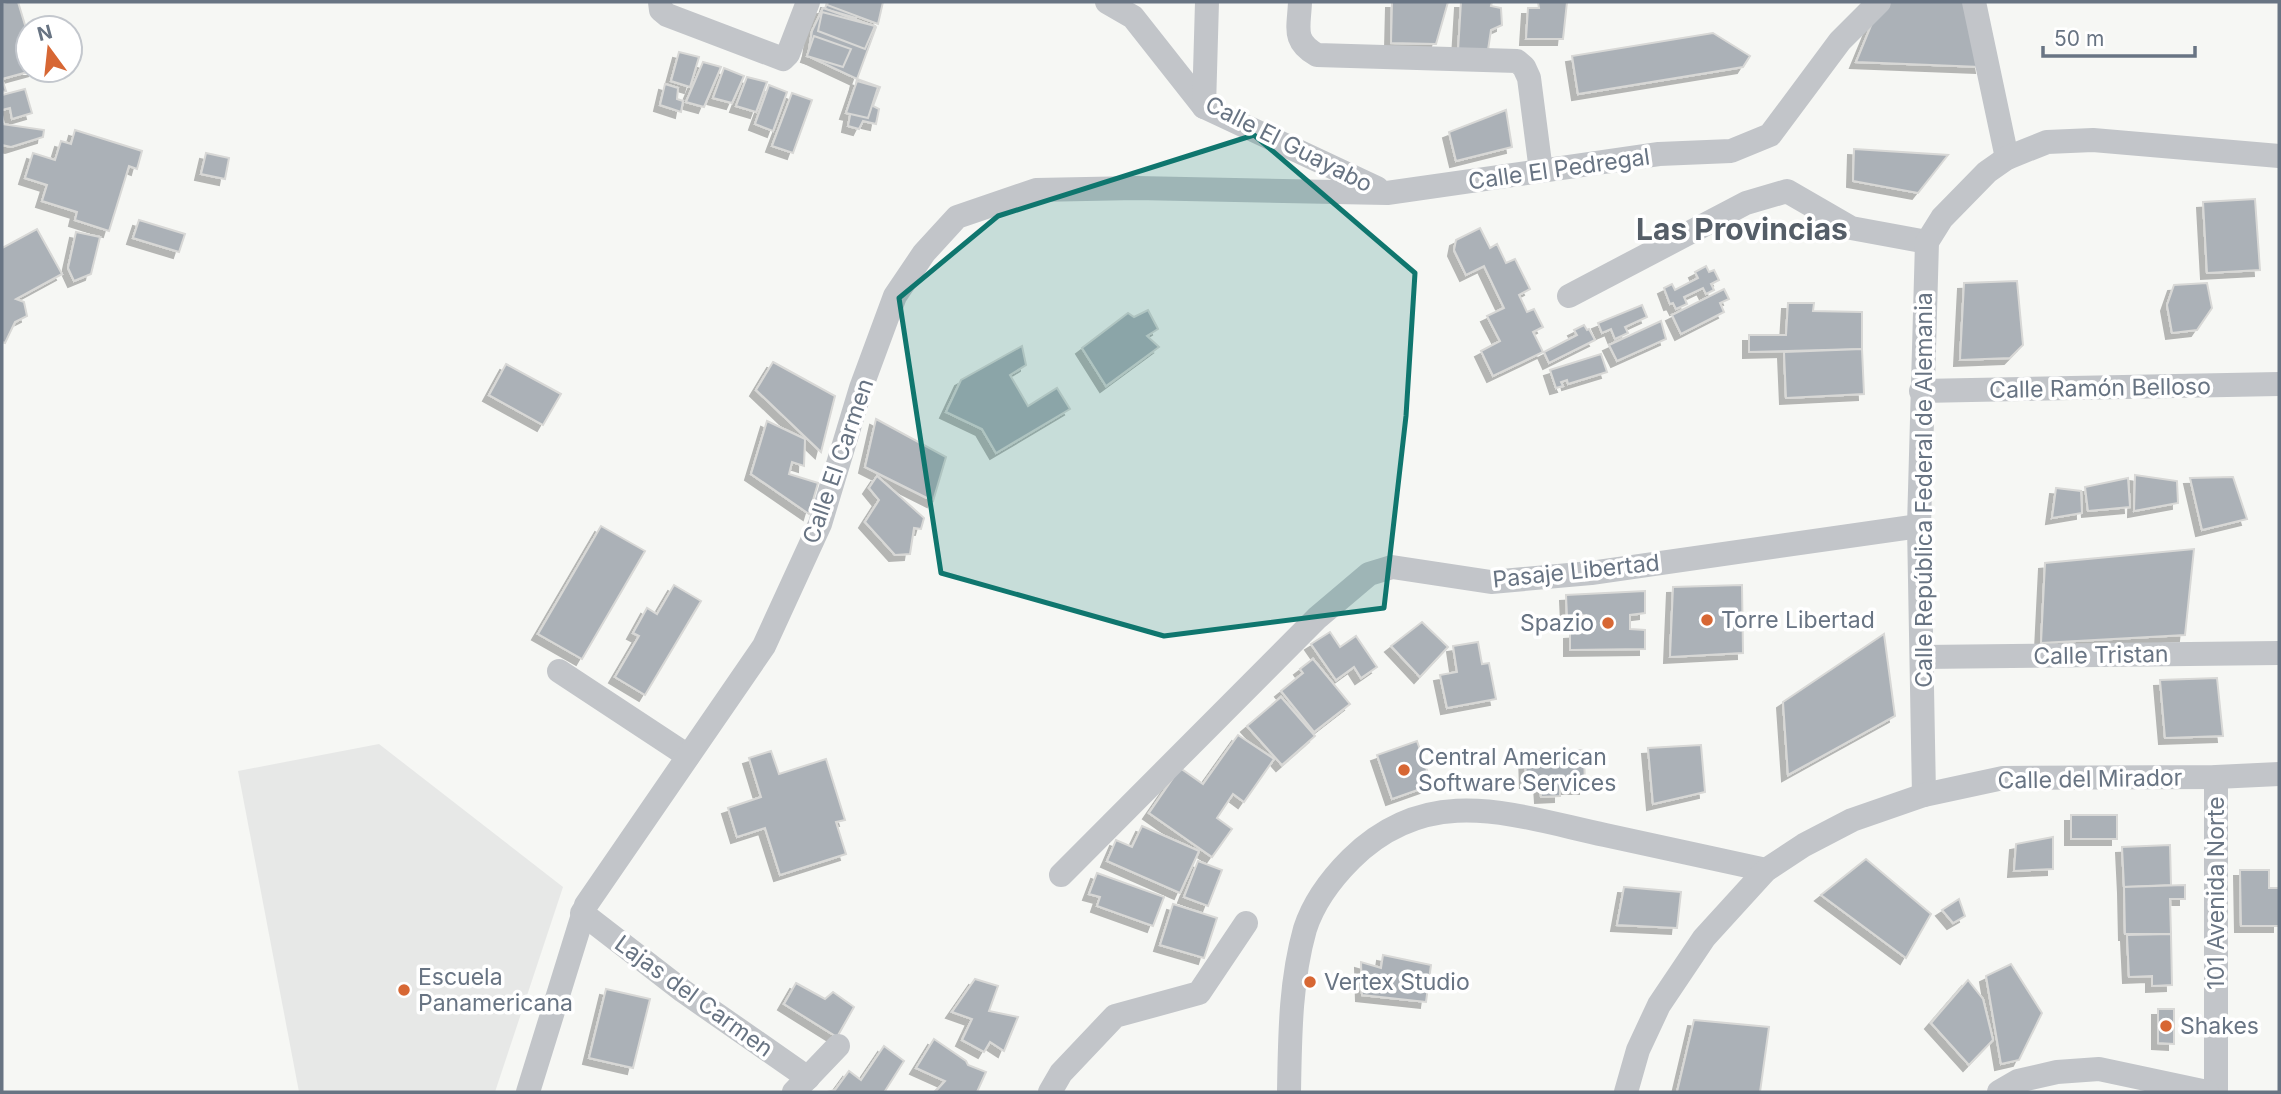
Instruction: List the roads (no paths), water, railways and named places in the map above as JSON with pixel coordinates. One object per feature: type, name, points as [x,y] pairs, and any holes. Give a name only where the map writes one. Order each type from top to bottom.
[{"type":"street","points":[[660,2],[660,10],[667,15],[783,59],[788,54],[801,4]]},
{"type":"street","name":"Calle El Guayabo","points":[[1107,2],[1133,16],[1203,107],[1387,193]]},
{"type":"street","points":[[1203,107],[1207,2]]},
{"type":"street","points":[[1300,2],[1298,38],[1305,49],[1317,55],[1517,61],[1524,66],[1529,78],[1541,171]]},
{"type":"street","name":"Calle El Pedregal","points":[[1387,193],[1660,154],[1731,151],[1770,135],[1840,41],[1879,2]]},
{"type":"street","points":[[1974,2],[2007,158]]},
{"type":"street","points":[[1569,296],[1746,203],[1787,191],[1851,228],[1927,242],[1942,218],[1987,172],[2007,158],[2047,142],[2093,139],[2279,156]]},
{"type":"street","name":"Calle El Carmen","points":[[528,1092],[582,913],[764,646],[820,524],[861,388],[895,296],[924,253],[957,217],[1036,190],[1136,188],[1387,193]]},
{"type":"street","name":"Calle República Federal de Alemania","points":[[1924,795],[1919,526],[1927,242]]},
{"type":"street","name":"Calle Ramón Belloso","points":[[1921,391],[2279,384]]},
{"type":"street","name":"Pasaje Libertad","points":[[1061,875],[1317,618],[1370,574],[1392,567],[1491,582],[1578,575],[1919,526]]},
{"type":"street","name":"Calle Tristan","points":[[1923,657],[2279,653]]},
{"type":"street","points":[[559,671],[688,756]]},
{"type":"street","name":"Calle del Mirador","points":[[1626,1092],[1638,1050],[1659,1005],[1704,938],[1766,870],[1804,845],[1853,820],[1924,795],[2003,778],[2279,774]]},
{"type":"street","name":"101 Avenida Norte","points":[[2216,777],[2216,1092]]},
{"type":"street","points":[[1289,1092],[1291,1006],[1305,930],[1316,903],[1336,875],[1356,855],[1378,835],[1402,822],[1432,813],[1488,809],[1766,870]]},
{"type":"street","name":"Lajas del Carmen","points":[[582,913],[801,1085]]},
{"type":"street","points":[[1050,1092],[1061,1073],[1115,1016],[1199,993],[1245,923]]},
{"type":"street","points":[[801,1085],[838,1046]]},
{"type":"street","points":[[1999,1092],[2018,1081],[2057,1072],[2099,1069],[2207,1092]]},
{"type":"place","name":"Torre Libertad","points":[[1707,620]]},
{"type":"place","name":"Spazio","points":[[1608,623]]},
{"type":"place","name":"Central American Software Services","points":[[1404,770]]},
{"type":"place","name":"Vertex Studio","points":[[1310,982]]},
{"type":"place","name":"Escuela Panamericana","points":[[404,990]]},
{"type":"place","name":"Shakes","points":[[2166,1026]]},
{"type":"district","name":"Las Provincias","points":[[1742,230]]}]
